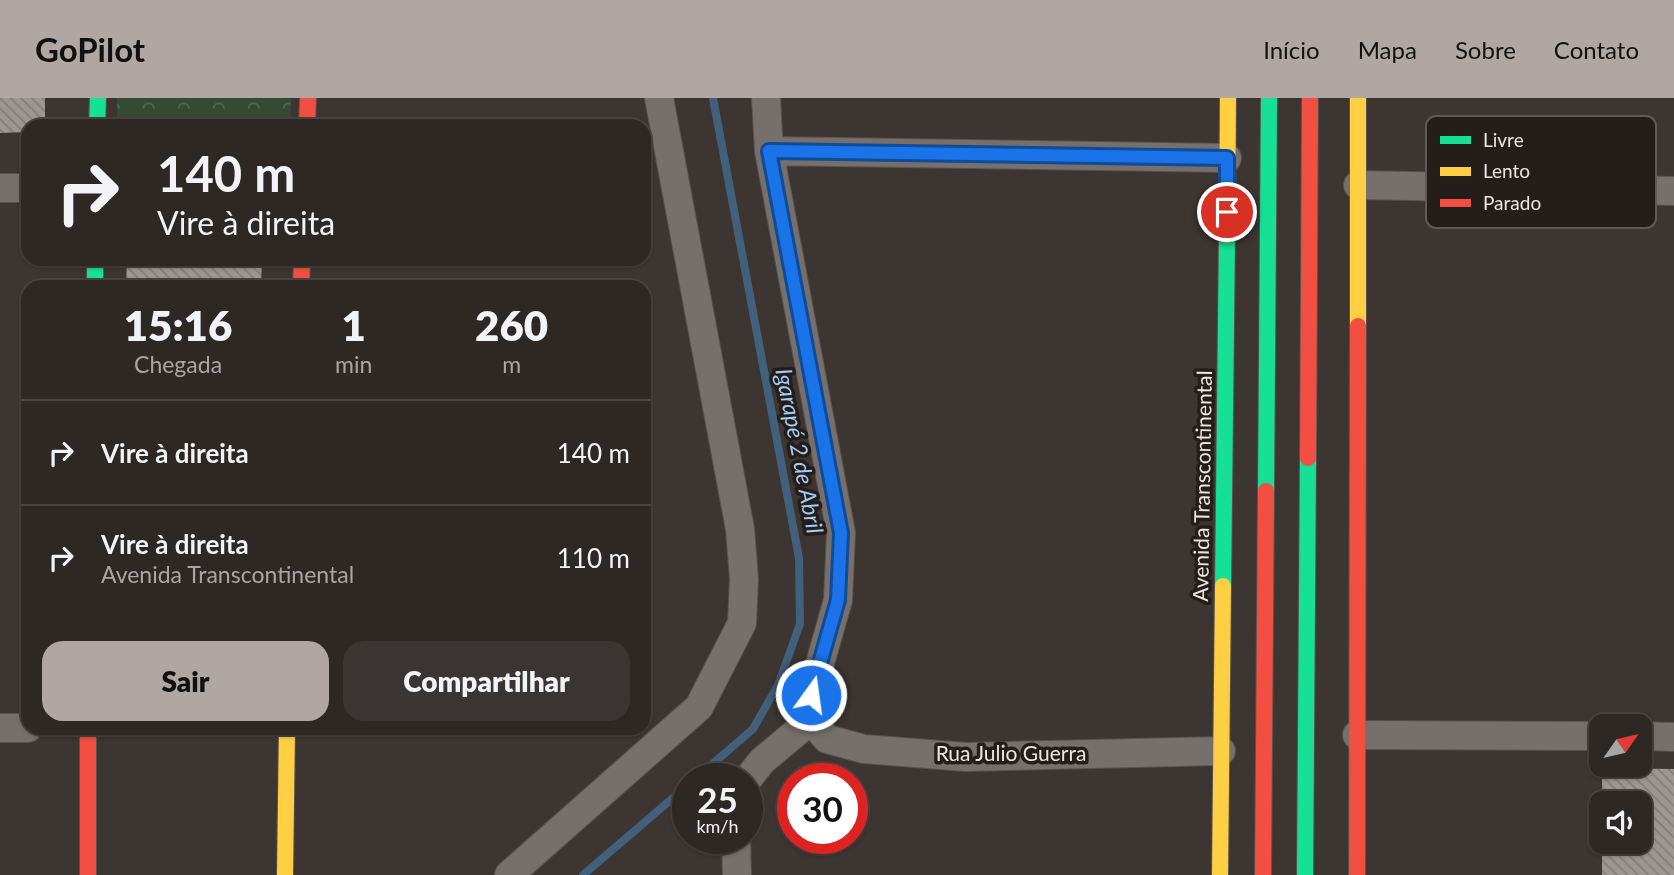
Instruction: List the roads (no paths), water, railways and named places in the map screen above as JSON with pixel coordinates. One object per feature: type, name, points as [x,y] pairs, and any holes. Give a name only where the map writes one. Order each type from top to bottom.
[{"type":"street","points":[[97,98],[97,119]]},
{"type":"street","points":[[307,119],[308,98]]},
{"type":"street","points":[[509,875],[699,707],[742,623],[744,579],[740,529],[659,98]]},
{"type":"street","points":[[760,763],[811,720],[811,695],[838,600],[841,533],[769,151],[766,98]]},
{"type":"street","name":"Avenida Transcontinental","points":[[1220,875],[1228,98]]},
{"type":"street","points":[[1263,875],[1269,98]]},
{"type":"street","points":[[1305,875],[1310,98]]},
{"type":"street","points":[[1357,875],[1358,98]]},
{"type":"street","points":[[769,151],[1227,158]]},
{"type":"street","points":[[1358,185],[1426,186]]},
{"type":"street","points":[[0,188],[21,188]]},
{"type":"street","points":[[1656,191],[1674,191]]},
{"type":"street","name":"Rua Julio Guerra","points":[[811,720],[827,739],[864,750],[966,757],[1221,751]]},
{"type":"street","points":[[0,728],[21,728]]},
{"type":"street","points":[[88,735],[88,875]]},
{"type":"street","points":[[285,875],[287,735]]},
{"type":"street","points":[[1357,735],[1589,736]]},
{"type":"street","points":[[1652,736],[1674,737]]},
{"type":"street","points":[[736,854],[737,875]]},
{"type":"waterway","name":"Igarapé 2 de Abril","points":[[713,98],[799,558],[800,624],[778,685],[753,729],[714,763]]},
{"type":"waterway","name":"Igarapé 2 de Abril","points":[[583,875],[672,799]]}]
